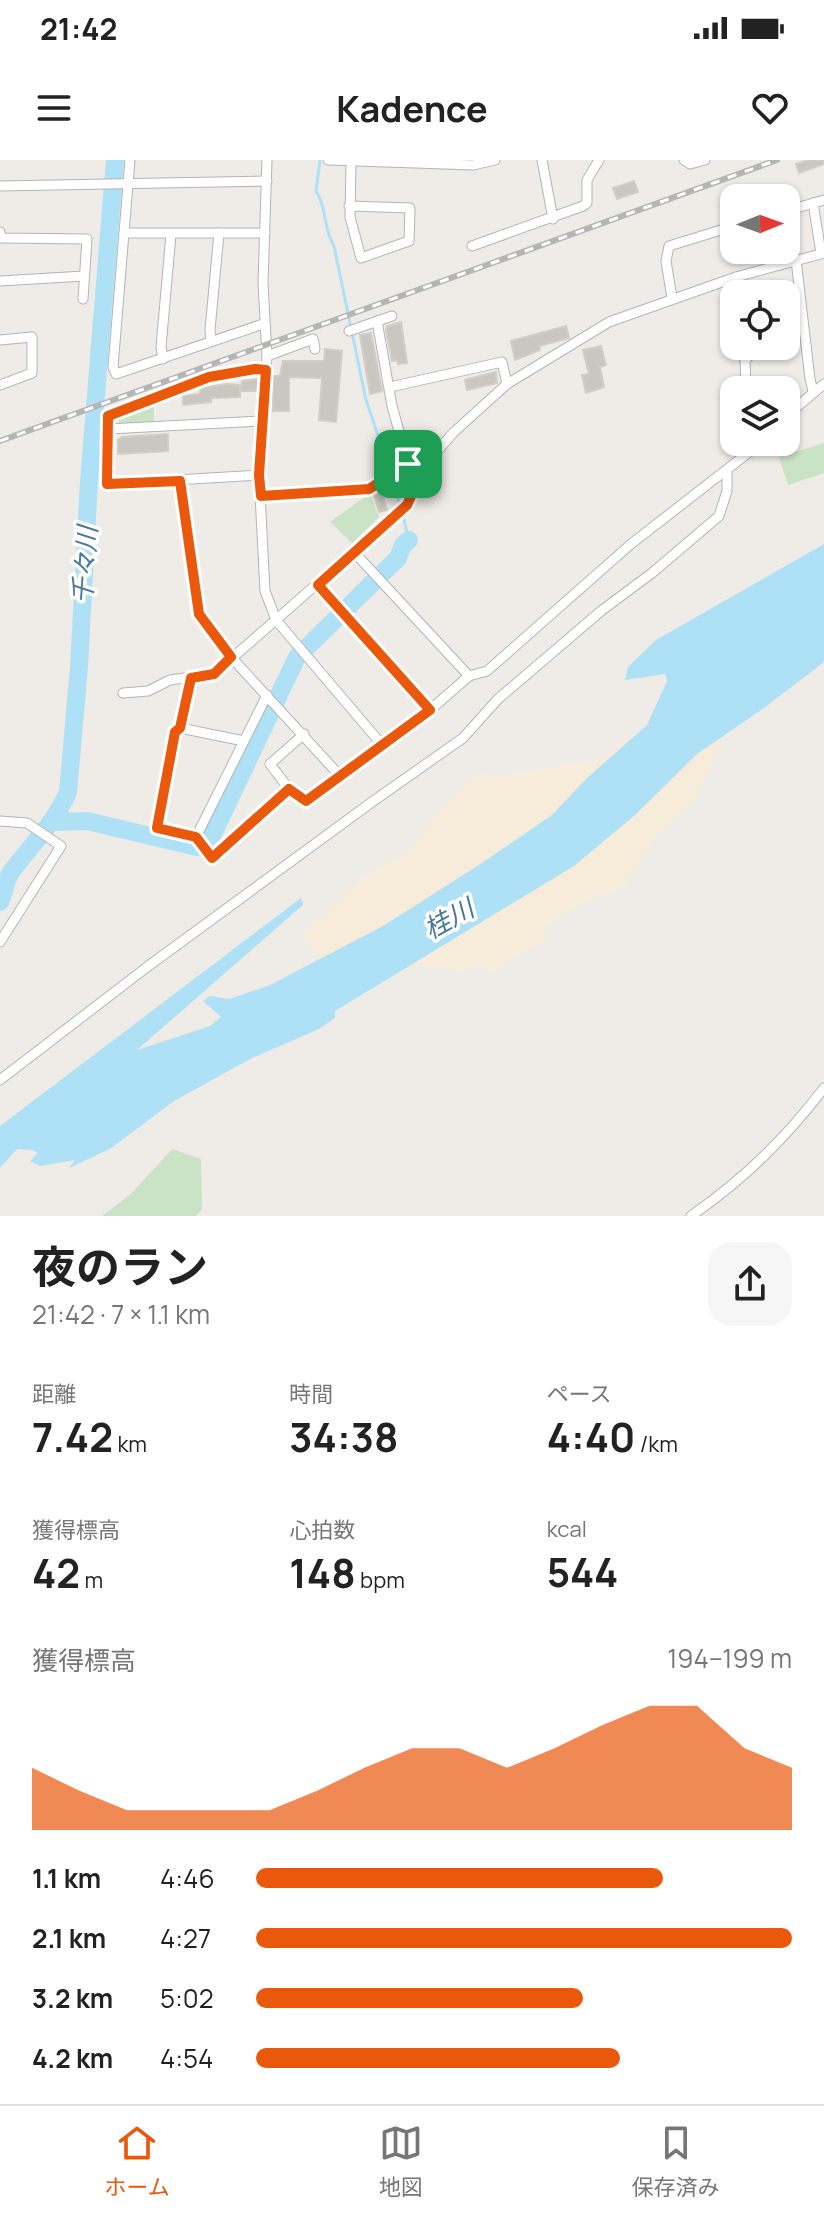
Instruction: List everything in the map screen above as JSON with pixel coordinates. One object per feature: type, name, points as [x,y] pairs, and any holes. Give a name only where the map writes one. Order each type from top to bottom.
[{"type":"street","points":[[130,160],[125,182],[113,367],[116,374],[263,324]]},
{"type":"street","points":[[267,160],[263,324],[267,356],[259,475],[265,591],[268,606],[276,620],[383,746]]},
{"type":"street","points":[[328,160],[473,165],[495,160]]},
{"type":"street","points":[[542,160],[553,219]]},
{"type":"street","points":[[472,246],[553,219],[587,203],[587,180],[599,160]]},
{"type":"street","points":[[684,160],[690,164],[705,160]]},
{"type":"street","points":[[349,206],[410,208],[409,241],[361,258],[349,206],[351,162]]},
{"type":"street","points":[[0,186],[267,181]]},
{"type":"street","points":[[800,207],[824,200]]},
{"type":"street","points":[[800,259],[822,253],[813,203]]},
{"type":"street","points":[[672,298],[666,261],[669,246],[720,230]]},
{"type":"street","points":[[0,232],[1,238],[87,239],[83,299]]},
{"type":"street","points":[[124,233],[265,233]]},
{"type":"street","points":[[211,341],[219,233]]},
{"type":"street","points":[[163,359],[161,347],[171,234]]},
{"type":"street","points":[[123,693],[148,691],[170,680],[214,674],[407,505],[425,465],[453,433],[507,384],[609,322],[672,298],[782,264]]},
{"type":"street","points":[[797,264],[813,391]]},
{"type":"street","points":[[0,281],[84,276]]},
{"type":"street","points":[[351,330],[392,316]]},
{"type":"street","points":[[377,321],[392,406],[408,464]]},
{"type":"street","points":[[0,340],[32,337],[32,373],[0,385]]},
{"type":"street","points":[[267,356],[313,339],[315,349]]},
{"type":"street","points":[[390,387],[502,362],[507,384]]},
{"type":"street","points":[[259,475],[107,484],[108,416],[209,377],[266,370]]},
{"type":"street","points":[[800,403],[824,384]]},
{"type":"street","points":[[108,429],[263,421]]},
{"type":"street","points":[[304,734],[270,764],[289,789],[306,801],[430,710],[469,676],[487,671],[631,544],[727,471],[740,456]]},
{"type":"street","points":[[261,496],[369,489],[408,464],[425,465]]},
{"type":"street","points":[[0,1080],[147,967],[463,738],[498,699],[719,516],[727,491],[727,471]]},
{"type":"street","points":[[180,481],[199,614],[231,657],[341,777]]},
{"type":"street","points":[[353,551],[469,676]]},
{"type":"street","points":[[318,585],[430,710]]},
{"type":"street","points":[[191,678],[180,728],[175,732],[157,828],[196,837],[212,858],[289,789]]},
{"type":"street","points":[[196,837],[267,695]]},
{"type":"street","points":[[180,728],[244,741]]},
{"type":"street","points":[[0,821],[27,823],[61,846],[0,942]]},
{"type":"street","points":[[691,1216],[748,1174],[824,1088]]},
{"type":"street","points":[[706,1216],[708,1204]]},
{"type":"green space","points":[[154,405],[154,422],[119,424],[118,418]]},
{"type":"green space","points":[[824,443],[824,473],[788,485],[779,457],[800,456],[800,450]]},
{"type":"green space","points":[[370,493],[379,517],[352,543],[330,522]]},
{"type":"green space","points":[[172,1149],[201,1159],[202,1209],[196,1216],[102,1216],[131,1194]]},
{"type":"sand","points":[[722,729],[716,754],[696,798],[653,838],[625,885],[576,906],[545,925],[545,939],[491,973],[477,966],[463,971],[414,965],[378,973],[326,966],[302,936],[361,879],[408,853],[436,816],[478,773],[500,776],[605,758],[626,738],[648,744]]},
{"type":"water","name":"桂川","points":[[824,544],[824,662],[697,754],[635,815],[574,866],[335,1011],[335,1018],[319,1029],[252,1058],[174,1101],[110,1149],[69,1168],[75,1160],[40,1166],[30,1161],[38,1153],[17,1149],[0,1168],[0,1126],[301,898],[303,905],[137,1050],[210,1026],[221,1017],[203,1001],[210,996],[229,999],[270,985],[383,926],[552,815],[587,778],[647,725],[667,681],[665,674],[625,680],[628,667],[656,640]]},
{"type":"building","points":[[824,160],[824,164],[799,173],[796,164]]},
{"type":"building","points":[[634,181],[638,192],[617,199],[613,188]]},
{"type":"building","points":[[401,322],[407,363],[398,364],[397,360],[392,361],[386,330],[387,326]]},
{"type":"building","points":[[566,326],[569,338],[539,346],[540,350],[515,360],[511,341]]},
{"type":"building","points":[[371,333],[382,391],[370,394],[360,335]]},
{"type":"building","points":[[601,346],[606,365],[600,367],[604,387],[586,393],[582,375],[589,374],[583,350]]},
{"type":"building","points":[[325,349],[342,351],[336,422],[319,420],[322,378],[289,377],[289,411],[273,411],[273,376],[280,376],[283,361],[324,361]]},
{"type":"building","points":[[496,372],[497,383],[467,390],[465,380]]},
{"type":"building","points":[[258,379],[257,391],[241,391],[242,381]]},
{"type":"building","points":[[240,385],[240,397],[211,398],[211,402],[183,405],[183,396],[199,394],[202,388]]},
{"type":"building","points":[[168,434],[168,451],[118,454],[118,440],[122,437]]},
{"type":"building","points":[[381,491],[387,510],[379,512],[374,495]]},
{"type":"waterway","name":"千々川","points":[[0,902],[9,875],[50,824],[68,792],[115,160]]},
{"type":"waterway","points":[[320,160],[316,191],[334,246],[366,400],[390,471]]},
{"type":"waterway","points":[[392,478],[400,505]]},
{"type":"waterway","points":[[402,513],[409,540]]},
{"type":"waterway","points":[[51,822],[87,821],[197,847],[213,834],[297,657],[398,558],[403,545],[409,540]]},
{"type":"waterway","name":"千々川","points":[[0,880],[8,876]]},
{"type":"railway","points":[[0,441],[777,160]]},
{"type":"route","points":[[266,370],[259,475],[261,496],[369,489],[408,464],[425,465],[407,505],[318,585],[430,710],[306,801],[289,789],[212,858],[196,837],[157,828],[175,732],[180,728],[191,678],[214,674],[231,657],[199,614],[180,481],[107,484],[108,416],[209,377],[266,370]]}]
